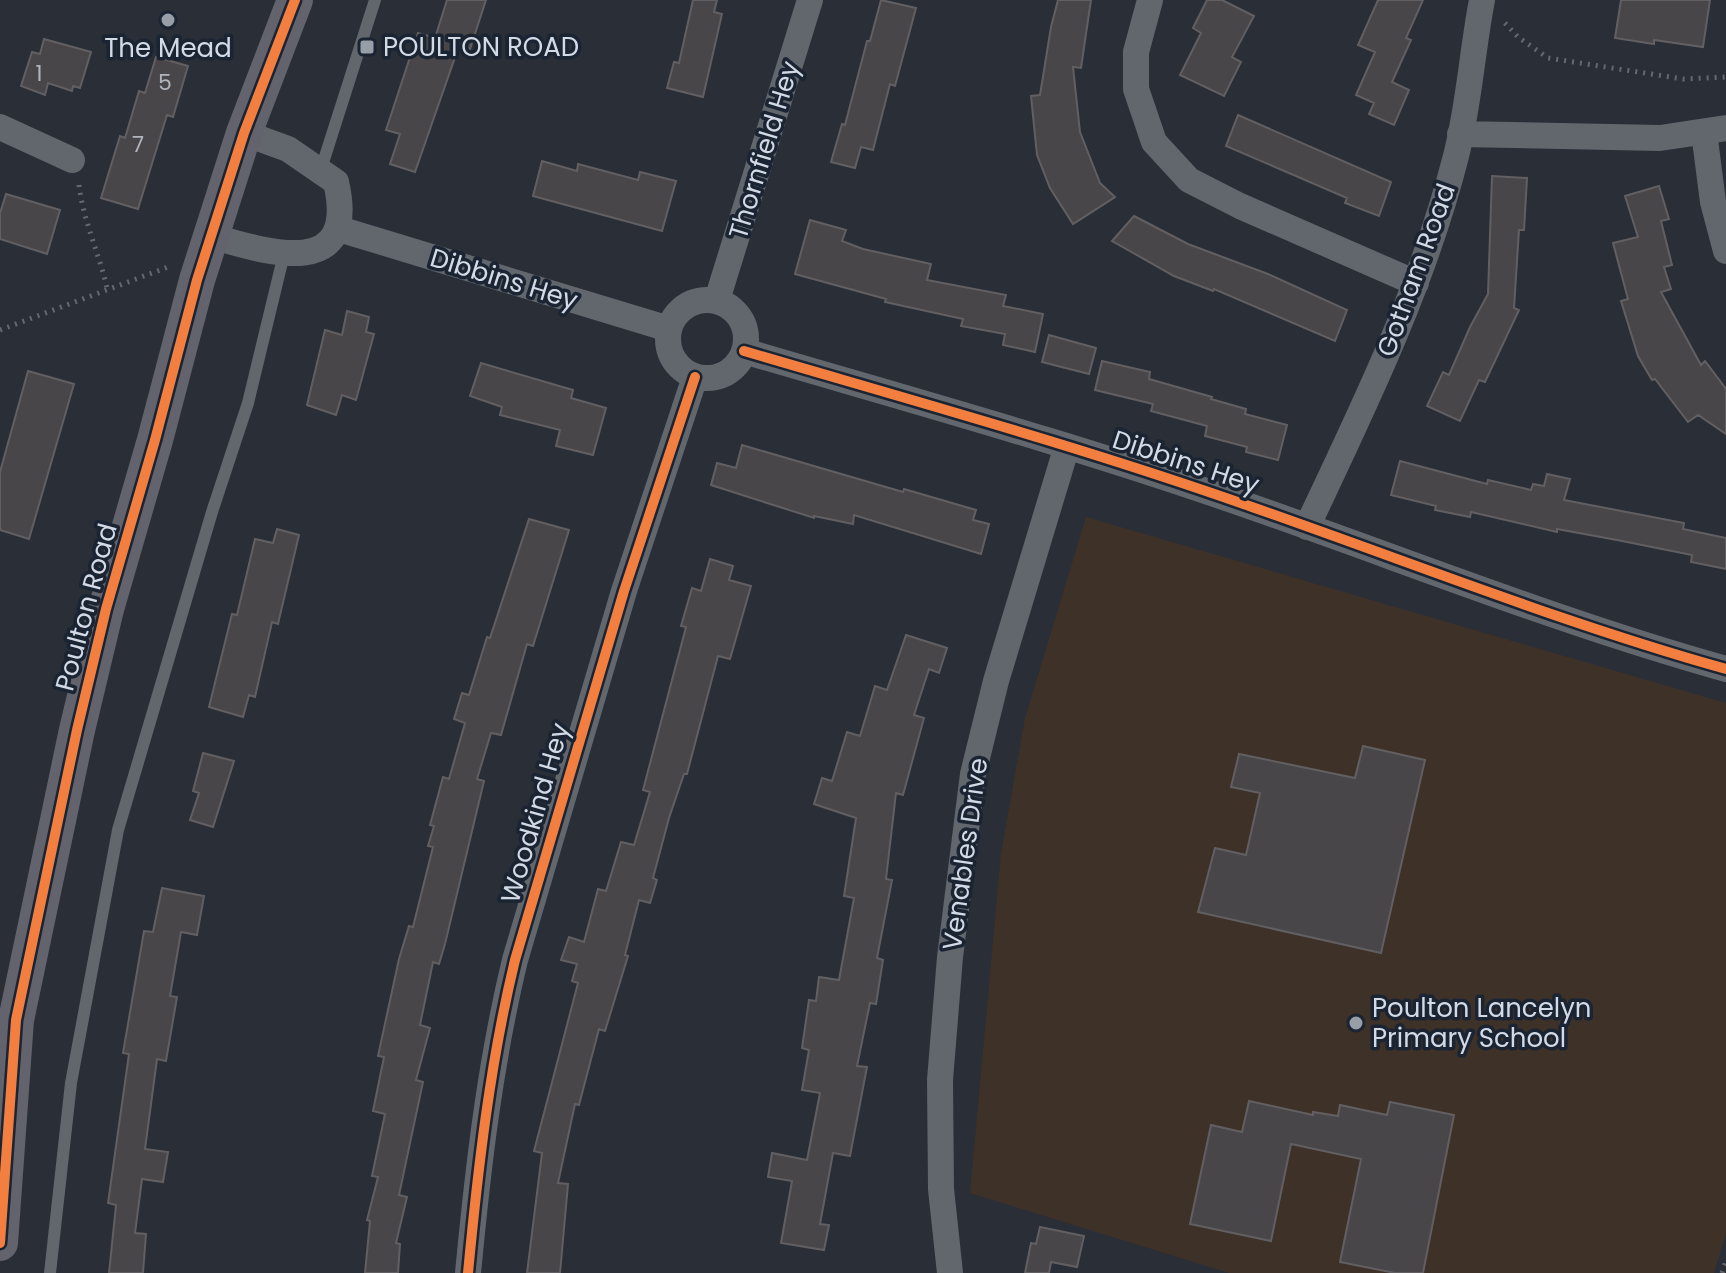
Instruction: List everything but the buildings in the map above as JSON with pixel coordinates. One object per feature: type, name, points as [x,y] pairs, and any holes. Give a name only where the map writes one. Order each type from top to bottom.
[{"type":"street","name":"Poulton Road","points":[[0,1243],[16,1020],[106,609],[208,245],[244,133],[295,0]]},
{"type":"street","name":"Thornfield Hey","points":[[717,300],[810,0]]},
{"type":"street","points":[[1150,0],[1136,52],[1136,89],[1154,142],[1189,180],[1240,206],[1416,283]]},
{"type":"street","name":"Gotham Road","points":[[1307,527],[1380,372],[1416,283],[1460,134],[1482,0]]},
{"type":"street","points":[[0,127],[63,147]]},
{"type":"street","points":[[1460,134],[1660,138],[1715,130],[1713,202],[1726,251]]},
{"type":"street","points":[[208,245],[300,255],[320,250],[339,229],[341,203],[336,182],[288,149],[244,133]]},
{"type":"street","name":"Dibbins Hey","points":[[339,229],[669,329]]},
{"type":"street","points":[[702,299],[717,300],[739,314],[747,343],[741,360],[730,371],[717,378],[695,377],[676,364],[668,350],[669,329],[674,316],[685,305],[702,299]]},
{"type":"street","name":"Dibbins Hey","points":[[744,351],[1067,446],[1307,527],[1491,594],[1651,648],[1726,669]]},
{"type":"street","name":"Woodkind Hey","points":[[468,1273],[477,1176],[498,1036],[515,960],[624,591],[695,377]]},
{"type":"street","name":"Venables Drive","points":[[950,1273],[941,1189],[940,1080],[950,957],[973,774],[996,681],[1067,446]]},
{"type":"lane","points":[[321,169],[375,0]]},
{"type":"lane","points":[[50,1273],[71,1083],[118,830],[212,512],[248,403],[284,254]]},
{"type":"path","points":[[1501,19],[1518,37],[1548,58],[1683,79],[1726,77]]},
{"type":"path","points":[[63,147],[107,288]]},
{"type":"path","points":[[0,330],[208,245]]},
{"type":"path","points":[[1722,1273],[1726,1261]]},
{"type":"shaded area","name":"Poulton Lancelyn Primary School","points":[[1086,517],[1726,703],[1726,1234],[1714,1273],[1229,1273],[970,1193],[1001,853],[1025,718]]},
{"type":"cycle path","points":[[0,1243],[16,1020],[77,730],[106,609],[197,280],[244,133],[295,0]]},
{"type":"cycle path","points":[[744,351],[1126,465],[1547,612],[1726,669]]},
{"type":"cycle path","points":[[468,1273],[486,1116],[515,960],[624,591],[695,377]]},
{"type":"place","name":"The Mead","points":[[168,20]]},
{"type":"place","name":"POULTON ROAD","points":[[367,47]]},
{"type":"place","name":"Poulton Lancelyn Primary School","points":[[1356,1023]]}]
